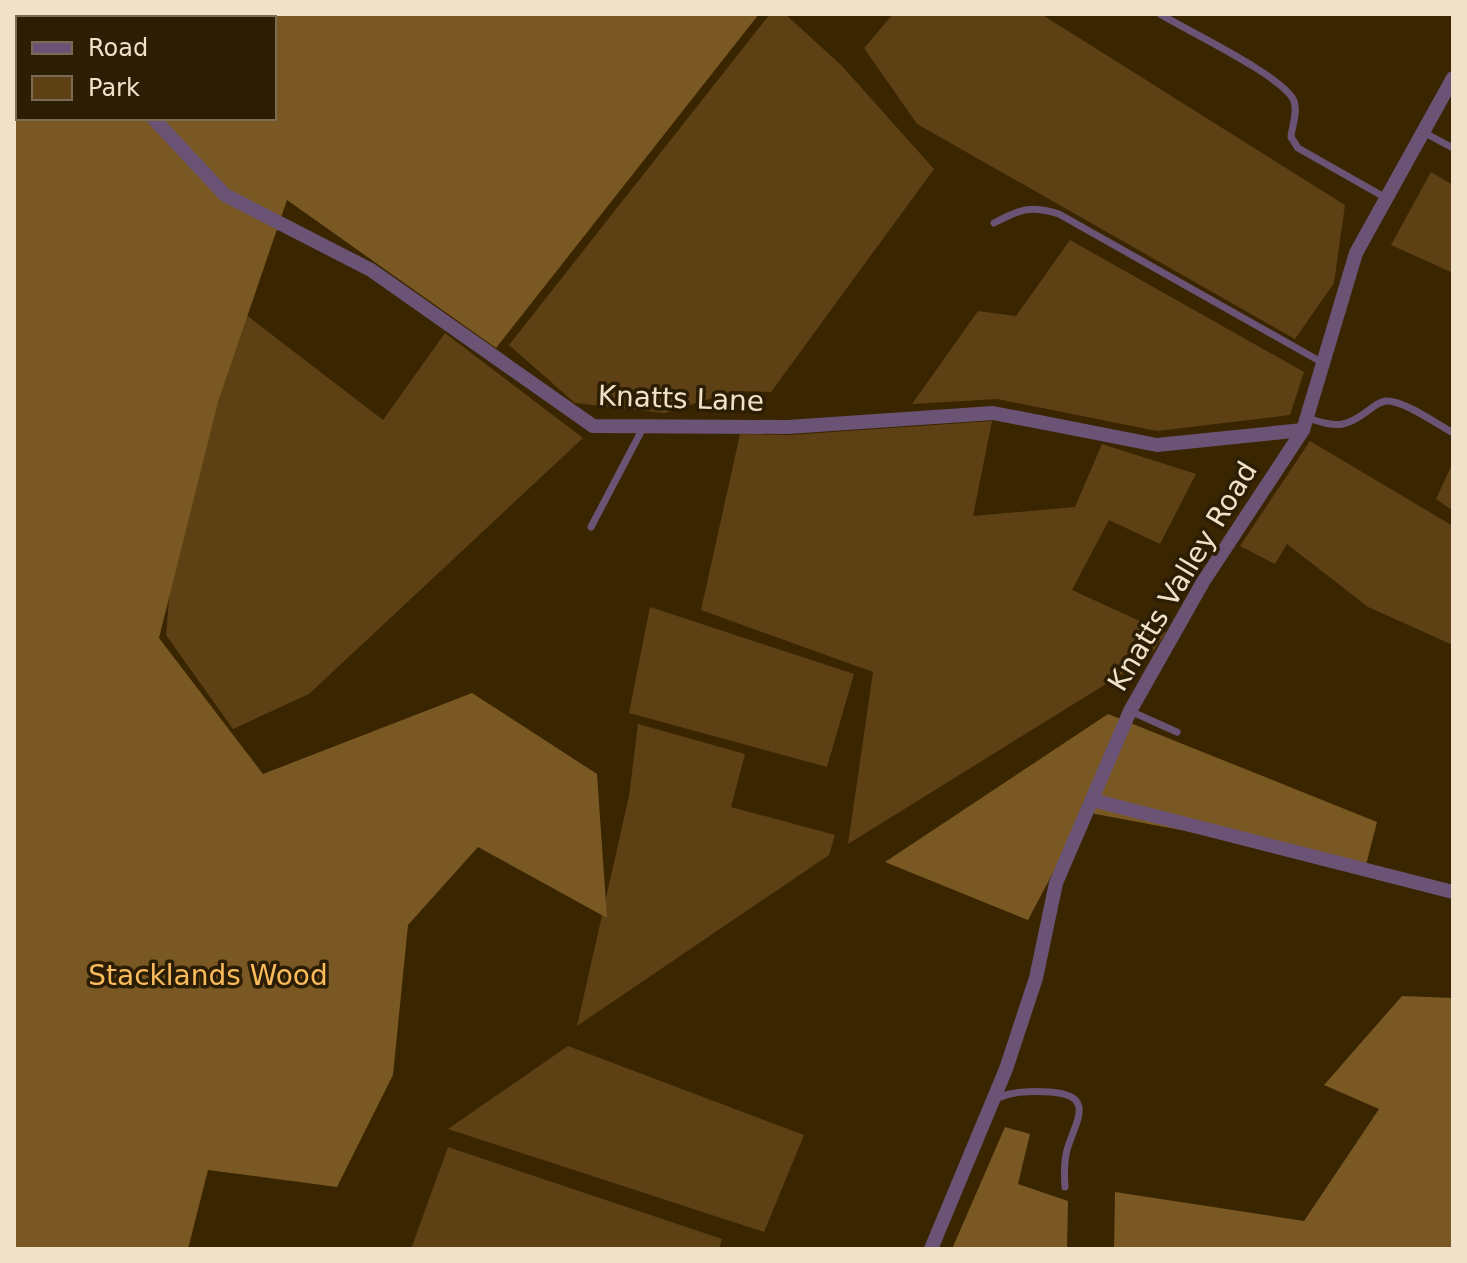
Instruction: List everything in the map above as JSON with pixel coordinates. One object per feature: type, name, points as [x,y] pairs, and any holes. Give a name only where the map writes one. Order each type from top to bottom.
[{"type":"street","name":"Knatts Valley Road","points":[[931,1249],[1006,1069],[1036,978],[1056,883],[1130,711],[1203,582],[1305,424],[1356,253],[1453,78]]},
{"type":"street","name":"Knatts Lane","points":[[155,120],[225,195],[371,270],[593,426],[788,427],[993,413],[1157,445],[1305,424]]},
{"type":"street","points":[[1092,800],[1453,892]]},
{"type":"lane","points":[[1160,14],[1288,91],[1296,107],[1291,137],[1298,148],[1386,198]]},
{"type":"lane","points":[[1422,132],[1453,148]]},
{"type":"lane","points":[[994,223],[1036,207],[1059,214],[1323,363]]},
{"type":"lane","points":[[1305,424],[1351,424],[1376,404],[1388,401],[1403,405],[1453,433]]},
{"type":"lane","points":[[591,527],[644,426]]},
{"type":"lane","points":[[1130,711],[1177,732]]},
{"type":"lane","points":[[993,1100],[1009,1093],[1027,1091],[1071,1096],[1078,1102],[1081,1112],[1065,1162],[1065,1187]]},
{"type":"green space","name":"Stacklands Wood","points":[[14,14],[759,14],[496,348],[287,200],[218,402],[159,638],[263,774],[472,693],[597,774],[607,918],[478,847],[408,925],[393,1075],[337,1187],[208,1170],[188,1249],[14,1249]]},
{"type":"green space","points":[[770,14],[785,14],[841,65],[934,169],[771,392],[734,391],[665,413],[575,403],[509,345]]},
{"type":"green space","points":[[893,14],[1041,14],[1345,205],[1334,283],[1295,339],[917,124],[864,48]]},
{"type":"green space","points":[[1431,172],[1453,185],[1453,273],[1391,245]]},
{"type":"green space","points":[[1070,240],[1304,372],[1290,415],[1157,431],[997,399],[912,404],[978,311],[1016,316]]},
{"type":"green space","points":[[232,304],[383,420],[445,333],[583,438],[309,694],[233,729],[166,635],[175,530]]},
{"type":"green space","points":[[992,421],[973,516],[1075,507],[1102,444],[1196,474],[1160,544],[1109,520],[1072,590],[1166,633],[1148,658],[848,844],[873,672],[701,610],[740,434],[790,435]]},
{"type":"green space","points":[[1310,441],[1453,526],[1453,645],[1368,607],[1287,544],[1275,564],[1240,546]]},
{"type":"green space","points":[[1453,462],[1453,511],[1436,499]]},
{"type":"green space","points":[[650,607],[854,674],[827,767],[629,713]]},
{"type":"green space","points":[[1108,714],[1377,822],[1366,865],[1085,812],[1028,920],[885,862]]},
{"type":"green space","points":[[638,724],[745,754],[731,807],[835,835],[829,855],[577,1026],[629,796]]},
{"type":"green space","points":[[1402,996],[1453,998],[1453,1249],[1114,1249],[1115,1192],[1304,1221],[1379,1109],[1324,1085]]},
{"type":"green space","points":[[568,1046],[804,1135],[764,1232],[448,1129]]},
{"type":"green space","points":[[1005,1127],[1030,1134],[1018,1184],[1068,1201],[1067,1249],[952,1249]]},
{"type":"green space","points":[[448,1147],[722,1239],[719,1249],[411,1249]]}]
